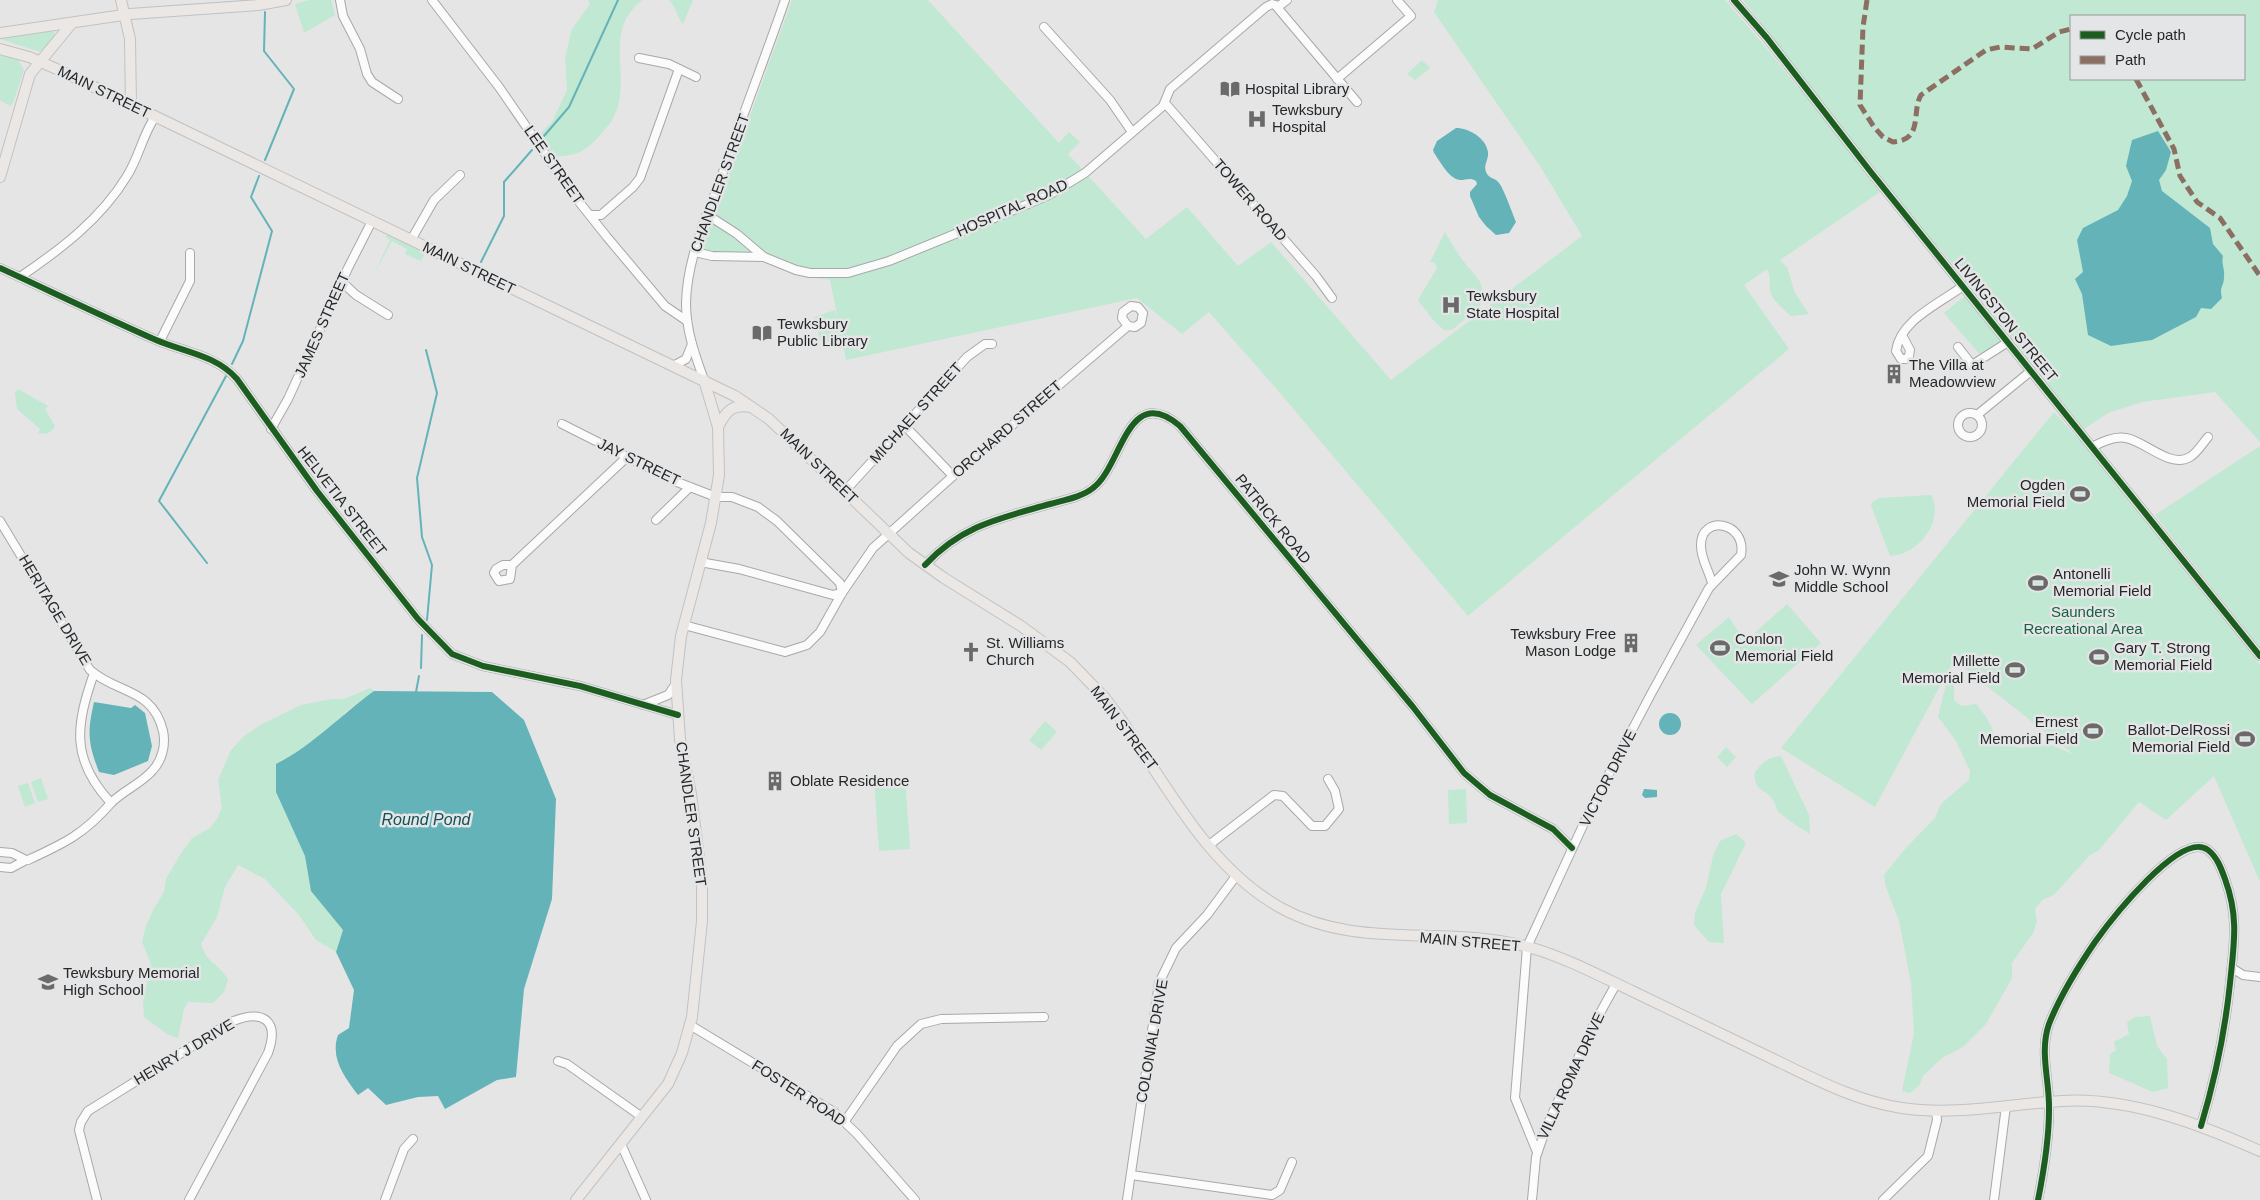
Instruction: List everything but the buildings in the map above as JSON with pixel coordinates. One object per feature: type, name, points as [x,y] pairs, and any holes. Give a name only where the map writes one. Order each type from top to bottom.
[{"type":"main road","points":[[121,0],[130,39],[131,105]]},
{"type":"main road","points":[[0,33],[124,14],[219,4],[258,5],[286,0]]},
{"type":"main road","points":[[0,177],[27,80],[39,61],[72,23]]},
{"type":"main road","name":"MAIN STREET","points":[[0,49],[39,61],[704,380],[753,407],[769,419],[889,535],[925,565],[1049,645],[1089,680],[1120,718],[1209,846],[1236,876],[1280,907],[1308,920],[1341,931],[1389,936],[1488,940],[1527,947],[1553,955],[1846,1093],[1888,1105],[1936,1111],[2074,1101],[2121,1105],[2201,1126],[2260,1150]]},
{"type":"main road","name":"CHANDLER STREET","points":[[576,1200],[661,1095],[673,1075],[690,1025],[702,920],[702,882],[691,794],[678,715],[676,664],[716,496],[720,457],[718,427],[704,380]]},
{"type":"main road","points":[[718,427],[730,408],[739,405],[753,407]]},
{"type":"street","points":[[340,0],[343,16],[360,49],[367,74],[372,82],[398,99]]},
{"type":"street","name":"LEE STREET","points":[[432,0],[499,87],[590,215],[659,299],[675,314],[687,320]]},
{"type":"street","name":"CHANDLER STREET","points":[[704,380],[692,344],[687,320],[687,292],[694,252],[706,214],[755,87],[785,0]]},
{"type":"street","name":"HOSPITAL ROAD","points":[[706,214],[737,234],[764,257],[796,270],[810,273],[835,274],[864,270],[1048,195],[1085,173],[1165,103],[1170,89],[1272,3],[1287,0]]},
{"type":"street","points":[[1337,79],[1411,16],[1397,0]]},
{"type":"street","name":"LIVINGSTON STREET","points":[[1734,0],[2260,656]]},
{"type":"street","points":[[1272,3],[1357,102]]},
{"type":"street","points":[[1044,27],[1110,100],[1132,132]]},
{"type":"street","points":[[640,58],[669,64],[696,77]]},
{"type":"street","points":[[590,215],[601,215],[633,187],[640,178],[679,69]]},
{"type":"street","name":"TOWER ROAD","points":[[1165,103],[1316,276],[1332,298]]},
{"type":"street","points":[[20,277],[83,229],[111,200],[135,163],[155,117]]},
{"type":"street","points":[[411,240],[434,200],[460,176]]},
{"type":"street","name":"JAMES STREET","points":[[271,429],[288,399],[372,221]]},
{"type":"street","name":"HOSPITAL ROAD","points":[[694,252],[712,256],[764,257]]},
{"type":"street","points":[[160,341],[190,281],[190,254]]},
{"type":"street","name":"HELVETIA STREET","points":[[0,268],[160,341],[214,360],[227,369],[237,379],[271,429],[406,604],[452,654],[483,666],[574,684],[678,715]]},
{"type":"street","points":[[342,282],[356,295],[388,314]]},
{"type":"street","points":[[1902,335],[1915,318],[1962,286]]},
{"type":"street","name":"ORCHARD STREET","points":[[684,625],[785,652],[800,648],[816,638],[842,593],[873,548],[953,476],[1128,326]]},
{"type":"street","points":[[1958,347],[1972,365],[2008,342]]},
{"type":"street","points":[[673,366],[686,359],[692,344]]},
{"type":"street","name":"MICHAEL STREET","points":[[845,491],[967,357],[986,344],[992,344]]},
{"type":"street","points":[[1978,415],[2031,371]]},
{"type":"street","name":"PATRICK ROAD","points":[[925,565],[946,546],[978,525],[1012,513],[1055,503],[1094,488],[1105,475],[1132,423],[1149,414],[1164,415],[1180,426],[1413,707],[1464,773],[1490,795],[1553,829],[1572,848]]},
{"type":"street","name":"JAY STREET","points":[[562,424],[627,458],[690,487],[716,496],[747,502],[767,512],[840,583],[842,593]]},
{"type":"street","points":[[905,426],[953,476]]},
{"type":"street","points":[[2092,447],[2111,439],[2124,438],[2143,444],[2169,458],[2180,460],[2190,458],[2208,437]]},
{"type":"street","points":[[512,565],[627,458]]},
{"type":"street","points":[[656,520],[690,487]]},
{"type":"street","name":"HERITAGE DRIVE","points":[[0,521],[94,673],[145,700],[153,708],[161,723],[165,738],[163,752],[154,770],[111,803],[101,817],[82,832],[28,860]]},
{"type":"street","name":"VICTOR DRIVE","points":[[1537,1152],[1515,1098],[1527,947],[1572,848],[1607,778],[1681,640],[1712,584],[1741,555],[1742,548],[1737,535],[1726,526],[1718,525],[1709,528],[1702,536],[1702,558],[1712,584]]},
{"type":"street","points":[[700,562],[739,569],[833,595],[842,593]]},
{"type":"street","name":"HERITAGE DRIVE","points":[[94,673],[81,712],[81,746],[92,780],[111,803]]},
{"type":"street","points":[[643,705],[668,695],[676,685]]},
{"type":"street","points":[[1209,846],[1274,795],[1283,796],[1312,826],[1325,826],[1339,809],[1335,791],[1328,779]]},
{"type":"street","points":[[2038,1200],[2047,1152],[2049,1102],[2045,1046],[2055,1012],[2102,934],[2160,867],[2187,848],[2199,846],[2208,849],[2218,860],[2230,894],[2235,920],[2232,968],[2223,1040],[2201,1126]]},
{"type":"street","points":[[0,852],[12,853],[26,860],[11,868],[0,867]]},
{"type":"street","name":"COLONIAL DRIVE","points":[[1127,1200],[1159,983],[1176,948],[1207,915],[1236,876]]},
{"type":"street","points":[[2232,968],[2243,975],[2260,977]]},
{"type":"street","name":"VILLA ROMA DRIVE","points":[[1532,1200],[1533,1170],[1537,1152],[1558,1099],[1616,984]]},
{"type":"street","name":"HENRY J DRIVE","points":[[97,1200],[80,1130],[81,1122],[88,1111],[231,1022],[249,1015],[264,1018],[271,1024],[274,1035],[268,1053],[189,1200]]},
{"type":"street","points":[[845,1121],[897,1046],[921,1024],[941,1019],[1044,1016]]},
{"type":"street","name":"FOSTER ROAD","points":[[690,1025],[834,1112],[845,1121],[915,1200]]},
{"type":"street","points":[[558,1061],[567,1064],[642,1117]]},
{"type":"street","points":[[1994,1200],[2006,1106]]},
{"type":"street","points":[[1883,1200],[1928,1156],[1937,1120],[1936,1111]]},
{"type":"street","points":[[385,1200],[404,1149],[413,1138]]},
{"type":"street","points":[[620,1144],[646,1200]]},
{"type":"street","points":[[1131,1175],[1272,1194],[1278,1192],[1284,1185],[1292,1162]]},
{"type":"green space","points":[[309,0],[331,0],[335,15],[304,33],[295,4]]},
{"type":"green space","points":[[588,0],[642,0],[630,13],[623,27],[620,42],[621,87],[619,103],[613,119],[595,141],[584,150],[574,154],[551,157],[539,135],[552,122],[567,90],[565,58],[572,29],[590,4]]},
{"type":"green space","points":[[669,0],[693,0],[683,24],[674,6]]},
{"type":"green space","name":"Tewksbury State Hospital","points":[[792,0],[928,0],[1059,143],[1069,132],[1080,142],[1068,154],[1146,239],[1187,207],[1238,266],[1271,242],[1391,380],[1582,236],[1540,166],[1434,12],[1438,0],[1725,0],[1801,89],[1880,192],[1780,260],[1787,267],[1795,293],[1809,314],[1791,316],[1777,303],[1771,294],[1767,269],[1744,285],[1789,349],[1468,616],[1280,393],[1209,312],[1182,334],[1137,298],[846,360],[842,339],[821,343],[814,317],[835,310],[838,319],[830,280],[807,277],[762,261],[698,259]]},
{"type":"green space","points":[[1743,0],[2260,0],[2260,442],[2215,392],[2142,402],[2108,413],[2084,429],[1939,247],[1934,245]]},
{"type":"green space","points":[[52,31],[55,33],[55,36],[40,52],[0,39],[0,34]]},
{"type":"green space","points":[[0,55],[18,60],[24,70],[13,103],[10,106],[0,100]]},
{"type":"green space","points":[[1422,60],[1430,68],[1415,80],[1407,74]]},
{"type":"green space","points":[[1445,232],[1461,259],[1482,286],[1480,306],[1452,330],[1444,330],[1434,321],[1418,300],[1437,268],[1435,263],[1430,262]]},
{"type":"green space","points":[[387,234],[425,253],[421,261],[405,254],[407,249],[392,241],[373,276],[390,240],[386,237]]},
{"type":"green space","points":[[1965,296],[2002,342],[1983,358],[1944,313]]},
{"type":"green space","points":[[18,389],[48,406],[45,409],[55,426],[50,432],[46,434],[38,433],[40,429],[17,409],[15,393]]},
{"type":"green space","name":"Saunders Recreational Area","points":[[2054,412],[2083,444],[2260,665],[2260,882],[2214,776],[2166,820],[2139,802],[2099,850],[2089,856],[2054,895],[2042,900],[2035,909],[2037,922],[2033,933],[2012,963],[2012,978],[1986,1024],[1963,1047],[1942,1058],[1923,1076],[1919,1086],[1910,1093],[1902,1091],[1914,1034],[1911,983],[1899,921],[1886,887],[1884,875],[1905,849],[1935,818],[1941,804],[1969,780],[1970,771],[1956,741],[1938,717],[1947,680],[1954,685],[1954,700],[1961,706],[1976,704],[1991,726],[1995,741],[2021,748],[2051,745],[2073,754],[1954,660],[1875,807],[1781,748]]},
{"type":"green space","points":[[2260,446],[2260,648],[2155,515]]},
{"type":"green space","points":[[1931,495],[1934,515],[1932,525],[1926,535],[1910,550],[1890,556],[1871,505],[1872,502],[1879,498]]},
{"type":"green space","points":[[1787,604],[1821,643],[1752,704],[1696,645],[1729,617],[1740,634],[1742,644]]},
{"type":"green space","points":[[370,688],[374,691],[344,713],[343,930],[336,952],[316,940],[299,915],[265,879],[238,865],[225,887],[217,917],[201,944],[210,960],[225,974],[228,980],[224,992],[213,1003],[188,1002],[184,1009],[178,1038],[167,1034],[144,1017],[143,1002],[151,964],[142,942],[153,910],[164,892],[166,879],[180,855],[192,838],[210,828],[217,819],[222,808],[218,780],[231,750],[243,737],[260,725],[301,705],[332,699],[344,699]]},
{"type":"green space","points":[[1045,721],[1057,732],[1041,750],[1029,740]]},
{"type":"green space","points":[[1726,747],[1736,757],[1727,767],[1717,757]]},
{"type":"green space","points":[[1781,756],[1809,815],[1810,834],[1780,814],[1772,799],[1756,783],[1754,774],[1759,767],[1769,759]]},
{"type":"green space","points":[[905,777],[910,849],[879,851],[874,779]]},
{"type":"green space","points":[[41,778],[48,799],[38,802],[31,782]]},
{"type":"green space","points":[[28,783],[35,803],[25,807],[18,786]]},
{"type":"green space","points":[[1466,789],[1467,823],[1449,824],[1448,790]]},
{"type":"green space","points":[[1736,834],[1746,843],[1721,894],[1724,943],[1709,942],[1694,925],[1695,913],[1706,888],[1713,856],[1720,841]]},
{"type":"green space","points":[[2150,1016],[2157,1046],[2167,1059],[2168,1088],[2153,1092],[2109,1073],[2110,1054],[2116,1050],[2114,1042],[2129,1034],[2127,1022],[2135,1017]]},
{"type":"water","points":[[1456,128],[1461,128],[1476,135],[1487,147],[1486,171],[1488,176],[1498,181],[1501,186],[1516,222],[1509,233],[1496,235],[1486,226],[1479,217],[1470,196],[1470,192],[1477,184],[1476,181],[1456,179],[1445,169],[1434,153],[1433,150],[1437,141]]},
{"type":"water","points":[[2158,131],[2171,152],[2166,170],[2159,180],[2162,191],[2210,228],[2213,244],[2223,256],[2224,280],[2221,291],[2222,298],[2211,309],[2201,308],[2196,317],[2152,340],[2111,346],[2088,335],[2082,294],[2075,279],[2083,272],[2077,240],[2083,228],[2118,210],[2127,196],[2132,181],[2126,166],[2132,140]]},
{"type":"water","name":"Round Pond","points":[[374,691],[492,692],[524,720],[556,799],[552,899],[524,989],[516,1077],[497,1080],[445,1109],[438,1096],[418,1097],[386,1105],[368,1088],[358,1095],[343,1074],[337,1059],[336,1043],[338,1035],[349,1028],[354,990],[336,952],[343,930],[311,891],[305,856],[276,792],[276,764],[302,748]]},
{"type":"water","points":[[94,702],[131,708],[135,705],[145,713],[152,746],[148,761],[114,775],[99,772],[90,738],[90,722]]},
{"type":"water","points":[[1670,713],[1678,716],[1681,724],[1678,732],[1670,735],[1662,732],[1659,724],[1662,716]]},
{"type":"water","points":[[1644,789],[1657,790],[1657,797],[1645,798],[1642,795]]},
{"type":"waterway","points":[[544,136],[569,107],[618,0]]},
{"type":"waterway","points":[[265,12],[264,51],[294,89],[265,160]]},
{"type":"waterway","points":[[481,262],[504,216],[504,182],[532,150]]},
{"type":"waterway","points":[[232,364],[243,341],[272,231],[251,197],[259,176]]},
{"type":"waterway","points":[[426,350],[437,393],[417,478],[422,537],[432,565],[427,620]]},
{"type":"waterway","points":[[207,563],[159,501],[226,376]]},
{"type":"waterway","points":[[421,668],[422,635]]},
{"type":"waterway","points":[[416,692],[419,676]]},
{"type":"marked path","points":[[1867,0],[1863,27],[1860,105],[1874,127],[1883,137],[1893,142],[1903,140],[1913,131],[1921,95],[1986,50],[2000,47],[2032,49],[2059,32],[2070,29]]},
{"type":"marked path","points":[[2137,80],[2174,149],[2180,176],[2197,202],[2220,218],[2260,276]]},
{"type":"cycle path","points":[[1734,0],[1767,38],[1870,171],[2260,656]]},
{"type":"cycle path","points":[[0,268],[156,340],[210,359],[229,371],[237,379],[317,491],[418,619],[452,654],[483,666],[580,686],[678,715]]},
{"type":"cycle path","points":[[925,565],[939,551],[953,541],[983,525],[1073,498],[1089,491],[1103,477],[1128,432],[1137,420],[1148,414],[1162,415],[1180,426],[1413,707],[1464,773],[1490,795],[1553,829],[1572,848]]},
{"type":"cycle path","points":[[2038,1200],[2046,1155],[2049,1122],[2045,1045],[2053,1013],[2070,982],[2103,931],[2130,898],[2164,864],[2181,853],[2196,847],[2208,850],[2220,867],[2229,893],[2234,918],[2233,956],[2228,1001],[2215,1073],[2201,1126]]},
{"type":"place","name":"Hospital Library","points":[[1230,89]]},
{"type":"place","name":"Tewksbury Hospital","points":[[1257,119]]},
{"type":"place","name":"Tewksbury State Hospital","points":[[1451,305]]},
{"type":"place","name":"Tewksbury Public Library","points":[[762,333]]},
{"type":"place","name":"The Villa at Meadowview","points":[[1894,374]]},
{"type":"place","name":"Ogden Memorial Field","points":[[2080,494]]},
{"type":"place","name":"John W. Wynn Middle School","points":[[1779,579]]},
{"type":"place","name":"Antonelli Memorial Field","points":[[2038,583]]},
{"type":"place","name":"Tewksbury Free Mason Lodge","points":[[1631,643]]},
{"type":"place","name":"Conlon Memorial Field","points":[[1720,648]]},
{"type":"place","name":"St. Williams Church","points":[[971,652]]},
{"type":"place","name":"Gary T. Strong Memorial Field","points":[[2099,657]]},
{"type":"place","name":"Millette Memorial Field","points":[[2015,670]]},
{"type":"place","name":"Ernest Memorial Field","points":[[2093,731]]},
{"type":"place","name":"Ballot-DelRossi Memorial Field","points":[[2245,739]]},
{"type":"place","name":"Oblate Residence","points":[[775,781]]},
{"type":"place","name":"Tewksbury Memorial High School","points":[[48,982]]}]
